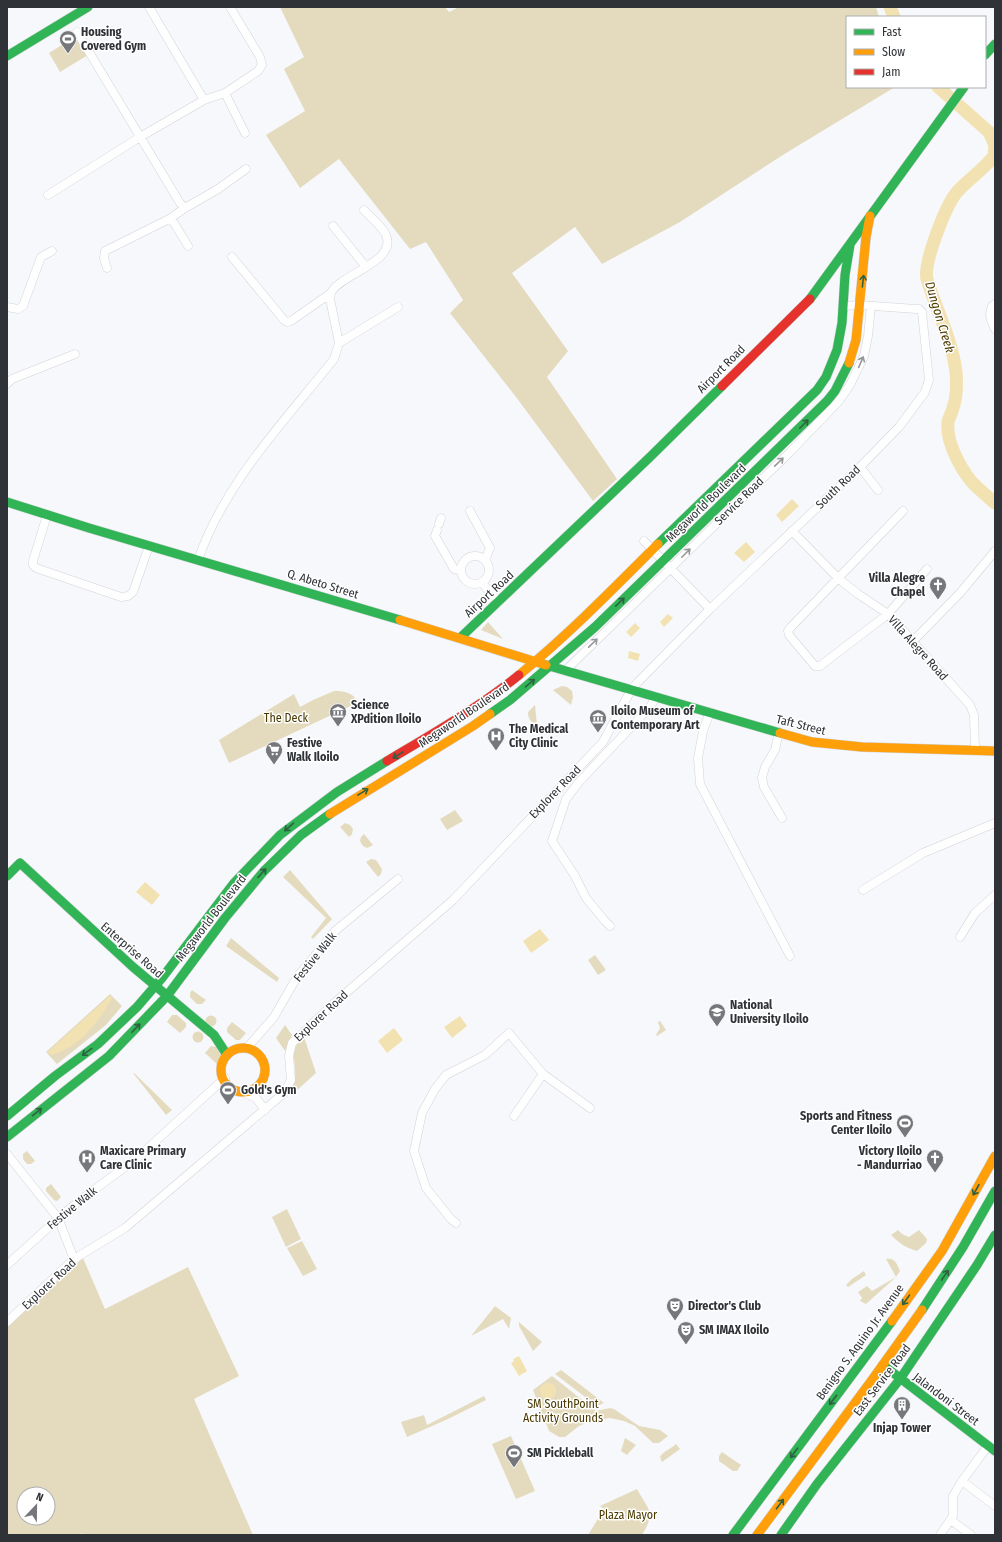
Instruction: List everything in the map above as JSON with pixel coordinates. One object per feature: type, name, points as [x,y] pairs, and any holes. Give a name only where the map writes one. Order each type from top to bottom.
[{"type":"main road","points":[[7,56],[75,10],[88,7]]},
{"type":"main road","points":[[986,54],[995,44]]},
{"type":"main road","name":"Airport Road","points":[[460,638],[655,451],[810,299],[943,118],[963,88]]},
{"type":"main road","name":"Megaworld Boulevard","points":[[7,1137],[108,1056],[147,1017],[167,996],[248,888],[281,853],[301,835],[339,807],[466,730],[510,700],[576,644],[694,531],[826,401],[835,391],[848,366],[854,347],[860,305],[866,237],[870,216]]},
{"type":"main road","name":"Megaworld Boulevard","points":[[7,1116],[55,1076],[98,1044],[137,1007],[156,986],[234,883],[261,854],[295,822],[337,792],[461,716],[502,688],[535,662],[566,634],[817,390],[830,372],[840,344],[843,328],[845,277],[850,245]]},
{"type":"main road","points":[[840,344],[846,337],[850,337],[854,342],[854,347]]},
{"type":"main road","name":"Q. Abeto Street","points":[[7,502],[47,516],[631,690]]},
{"type":"main road","points":[[682,521],[680,527],[682,532],[688,533],[694,531]]},
{"type":"main road","points":[[627,574],[638,574],[640,577],[638,585]]},
{"type":"main road","points":[[566,634],[564,638],[566,644],[576,644]]},
{"type":"main road","points":[[502,688],[508,688],[512,691],[513,695],[510,700]]},
{"type":"main road","name":"Taft Street","points":[[631,690],[812,742],[862,747],[995,751]]},
{"type":"main road","name":"Enterprise Road","points":[[7,876],[20,863],[84,923],[214,1035],[227,1055]]},
{"type":"main road","points":[[178,956],[176,962],[179,968],[190,964]]},
{"type":"main road","points":[[137,1007],[141,1006],[147,1008],[149,1014],[147,1017]]},
{"type":"main road","points":[[240,1047],[247,1048],[258,1054],[262,1059],[265,1072],[259,1084],[254,1088],[240,1091],[228,1085],[221,1073],[221,1066],[227,1055],[240,1047]]},
{"type":"main road","name":"Benigno S. Aquino Jr. Avenue","points":[[733,1535],[868,1354],[942,1251],[995,1156]]},
{"type":"main road","points":[[757,1535],[883,1365],[959,1255],[995,1191]]},
{"type":"main road","name":"East Service Road","points":[[781,1535],[817,1484],[900,1379],[977,1265],[995,1235]]},
{"type":"main road","name":"Jalandoni Street","points":[[883,1365],[991,1448]]},
{"type":"street","points":[[150,7],[204,100]]},
{"type":"street","points":[[48,195],[204,100],[225,93],[258,71],[262,65],[260,57],[230,7]]},
{"type":"street","points":[[76,32],[184,208]]},
{"type":"street","points":[[225,93],[246,133]]},
{"type":"street","points":[[107,268],[104,258],[105,251],[171,218],[184,208],[218,189],[246,169]]},
{"type":"street","points":[[232,257],[284,320],[287,322],[291,321],[385,253],[388,242],[384,231],[364,210]]},
{"type":"street","points":[[171,218],[188,246]]},
{"type":"street","points":[[333,226],[366,267]]},
{"type":"street","points":[[7,307],[18,309],[24,306],[41,257],[52,251]]},
{"type":"street","points":[[198,560],[206,538],[222,507],[252,460],[334,359],[339,343],[330,299],[331,293]]},
{"type":"street","points":[[995,304],[989,312],[990,320],[995,329]]},
{"type":"street","name":"South Road","points":[[631,690],[710,609],[860,467],[899,427],[925,392],[929,380],[923,315],[921,310],[860,305],[844,306]]},
{"type":"street","name":"Service Road","points":[[565,671],[789,453],[839,401],[850,385],[864,356],[871,306]]},
{"type":"street","points":[[339,343],[398,307]]},
{"type":"street","points":[[7,384],[12,379],[76,354]]},
{"type":"street","points":[[860,467],[878,490]]},
{"type":"street","points":[[470,511],[490,548],[485,560]]},
{"type":"street","points":[[903,511],[788,631],[788,635],[815,666],[820,666],[888,614],[928,569]]},
{"type":"street","points":[[47,516],[33,565],[36,568],[121,597],[128,596],[133,592],[149,546]]},
{"type":"street","points":[[439,524],[435,536],[454,569],[461,570]]},
{"type":"street","name":"Villa Alegre Road","points":[[792,531],[839,578],[858,594],[888,614],[973,710],[975,750]]},
{"type":"street","points":[[644,541],[710,609]]},
{"type":"street","points":[[913,641],[960,593],[995,551]]},
{"type":"street","points":[[476,556],[485,560],[488,563],[488,577],[482,583],[477,584],[468,582],[462,575],[461,570],[464,562],[476,556]]},
{"type":"street","points":[[482,583],[499,602]]},
{"type":"street","name":"Explorer Road","points":[[7,1322],[74,1259],[125,1228],[284,1093],[290,1080],[289,1056],[292,1043],[332,1005],[453,900],[604,742],[631,690]]},
{"type":"street","points":[[610,926],[586,898],[575,876],[552,841],[566,799],[579,782],[650,706],[656,696]]},
{"type":"street","points":[[710,712],[703,731],[698,758],[700,784],[790,956]]},
{"type":"street","points":[[779,732],[775,750],[765,767],[762,778],[764,787],[782,818]]},
{"type":"street","points":[[863,890],[923,853],[995,823]]},
{"type":"street","name":"Festive Walk","points":[[247,1048],[274,1017],[297,977],[335,931],[398,878]]},
{"type":"street","points":[[960,937],[975,913],[995,895]]},
{"type":"street","points":[[456,1223],[426,1188],[414,1151],[422,1113],[435,1088],[446,1076],[485,1056],[509,1033],[543,1074],[590,1108]]},
{"type":"street","name":"Festive Walk","points":[[7,1265],[58,1218],[136,1159],[225,1078],[221,1073]]},
{"type":"street","points":[[514,1116],[543,1074]]},
{"type":"street","points":[[240,1091],[256,1098],[265,1110]]},
{"type":"street","points":[[7,1154],[58,1218],[74,1259]]},
{"type":"street","points":[[940,1535],[951,1520],[953,1514],[953,1496],[962,1481],[991,1448]]},
{"type":"street","points":[[962,1481],[995,1506]]},
{"type":"street","points":[[951,1520],[971,1535]]},
{"type":"green space","points":[[280,7],[445,7],[449,12],[459,7],[876,7],[879,16],[846,16],[846,88],[893,88],[786,153],[680,222],[602,264],[575,227],[512,273],[568,351],[547,377],[617,479],[593,501],[516,397],[450,313],[463,300],[426,242],[410,249],[339,159],[300,188],[266,135],[305,111],[284,69],[304,57]]},
{"type":"green space","name":"Housing Covered Gym","points":[[76,36],[88,55],[60,72],[49,53]]},
{"type":"green space","points":[[488,622],[503,639],[481,630]]},
{"type":"green space","points":[[562,686],[567,687],[572,691],[573,697],[571,705],[553,690]]},
{"type":"green space","name":"The Deck","points":[[334,691],[350,694],[357,701],[355,704],[229,763],[219,740],[294,694],[300,707]]},
{"type":"green space","points":[[535,705],[537,725],[530,720],[528,714],[528,712]]},
{"type":"green space","points":[[455,810],[463,821],[447,830],[440,819]]},
{"type":"green space","points":[[345,823],[350,825],[353,829],[352,834],[349,837],[340,827]]},
{"type":"green space","points":[[364,834],[373,845],[367,848],[363,846],[360,841]]},
{"type":"green space","points":[[371,859],[376,860],[382,869],[381,874],[378,877],[366,862]]},
{"type":"green space","points":[[290,870],[332,919],[313,939],[311,937],[326,918],[283,877]]},
{"type":"green space","points":[[231,938],[279,978],[277,982],[226,946]]},
{"type":"green space","points":[[595,955],[606,970],[598,975],[588,960]]},
{"type":"green space","points":[[192,990],[206,1000],[202,1004],[197,1004],[190,997]]},
{"type":"green space","points":[[110,994],[122,1006],[106,1025],[57,1064],[46,1052]]},
{"type":"green space","points":[[172,1015],[177,1015],[186,1023],[186,1027],[180,1033],[167,1022]]},
{"type":"green space","points":[[211,1015],[215,1017],[217,1021],[215,1025],[211,1027],[207,1025],[205,1021],[207,1017]]},
{"type":"green space","points":[[660,1021],[666,1030],[657,1036],[656,1035],[660,1028],[658,1022]]},
{"type":"green space","points":[[232,1022],[246,1033],[240,1040],[236,1040],[227,1032],[227,1028]]},
{"type":"green space","points":[[285,1025],[292,1035],[285,1051],[276,1038]]},
{"type":"green space","points":[[198,1031],[202,1033],[204,1037],[202,1041],[198,1043],[194,1041],[192,1037],[194,1033]]},
{"type":"green space","points":[[304,1037],[316,1073],[294,1093],[291,1091],[295,1074],[294,1052],[297,1045]]},
{"type":"green space","points":[[211,1046],[216,1047],[224,1059],[218,1065],[205,1053]]},
{"type":"green space","points":[[134,1073],[172,1110],[166,1115]]},
{"type":"green space","points":[[27,1151],[35,1161],[31,1164],[27,1164],[23,1159],[23,1154]]},
{"type":"green space","points":[[51,1184],[61,1197],[57,1201],[54,1200],[46,1191],[46,1188]]},
{"type":"green space","points":[[287,1209],[301,1239],[286,1247],[272,1217]]},
{"type":"green space","points":[[898,1230],[902,1234],[909,1237],[919,1230],[927,1239],[926,1243],[917,1251],[909,1248],[900,1243],[891,1235]]},
{"type":"green space","points":[[302,1241],[317,1269],[303,1276],[287,1248]]},
{"type":"green space","points":[[83,1258],[105,1309],[188,1267],[239,1376],[194,1399],[253,1535],[83,1535],[82,1533],[79,1535],[7,1535],[7,1327]]},
{"type":"green space","points":[[886,1259],[892,1259],[897,1264],[900,1271],[896,1277]]},
{"type":"green space","points":[[864,1271],[866,1275],[848,1287],[846,1285],[852,1279]]},
{"type":"green space","points":[[896,1277],[866,1304],[860,1301],[862,1298],[858,1292],[867,1286],[872,1291]]},
{"type":"green space","points":[[495,1306],[511,1318],[509,1329],[503,1319],[471,1336]]},
{"type":"green space","points":[[519,1322],[542,1342],[533,1351],[519,1326]]},
{"type":"green space","points":[[561,1370],[604,1403],[597,1406],[555,1374]]},
{"type":"green space","name":"SM SouthPoint Activity Grounds","points":[[552,1376],[596,1411],[610,1408],[614,1409],[639,1426],[660,1430],[668,1436],[659,1443],[653,1443],[635,1426],[624,1421],[610,1418],[590,1421],[579,1426],[565,1437],[559,1437],[549,1431],[533,1390]]},
{"type":"green space","points":[[484,1396],[486,1400],[407,1437],[401,1422],[424,1415],[427,1425]]},
{"type":"green space","name":"SM Pickleball","points":[[511,1436],[535,1491],[516,1499],[492,1444]]},
{"type":"green space","points":[[625,1438],[636,1445],[627,1455],[621,1451]]},
{"type":"green space","points":[[676,1444],[680,1449],[662,1462],[660,1457],[661,1455]]},
{"type":"green space","points":[[722,1452],[741,1465],[737,1471],[733,1471],[719,1461],[719,1456]]},
{"type":"green space","name":"Plaza Mayor","points":[[637,1489],[648,1507],[650,1516],[642,1535],[588,1535],[604,1509],[600,1506]]},
{"type":"shaded area","points":[[792,499],[799,506],[782,522],[776,515]]},
{"type":"shaded area","points":[[746,542],[755,552],[744,562],[734,553]]},
{"type":"shaded area","points":[[668,614],[673,618],[664,627],[660,622]]},
{"type":"shaded area","points":[[635,623],[640,628],[631,637],[626,632]]},
{"type":"shaded area","points":[[629,651],[640,654],[638,661],[628,658]]},
{"type":"shaded area","points":[[145,882],[160,895],[152,905],[136,892]]},
{"type":"shaded area","points":[[540,929],[549,940],[531,953],[523,941]]},
{"type":"shaded area","points":[[110,996],[112,998],[101,1016],[87,1033],[71,1046],[61,1051],[51,1055],[48,1052]]},
{"type":"shaded area","points":[[460,1016],[467,1026],[452,1038],[444,1027]]},
{"type":"shaded area","points":[[394,1028],[403,1040],[387,1053],[378,1041]]},
{"type":"shaded area","points":[[519,1356],[527,1371],[519,1376],[511,1363],[514,1361],[513,1359]]},
{"type":"shaded area","points":[[548,1383],[554,1385],[556,1391],[554,1397],[548,1399],[542,1397],[540,1391],[542,1385]]},
{"type":"waterway","name":"Dungon Creek","points":[[890,7],[894,16]]},
{"type":"waterway","name":"Dungon Creek","points":[[939,88],[989,132],[995,145],[994,156],[957,192],[952,199],[936,234],[928,260],[927,271],[927,279],[951,348],[956,372],[957,386],[955,399],[953,410],[948,422],[951,445],[958,461],[971,481],[995,503]]},
{"type":"traffic: fast","points":[[7,56],[88,7]]},
{"type":"traffic: fast","points":[[986,54],[995,44]]},
{"type":"traffic: fast","points":[[810,299],[963,88]]},
{"type":"traffic: fast","points":[[658,544],[817,390],[826,377],[837,350],[842,323],[845,275],[850,245]]},
{"type":"traffic: fast","points":[[490,714],[510,700],[595,627],[827,401],[835,391],[849,363]]},
{"type":"traffic: fast","points":[[460,638],[650,457],[722,386]]},
{"type":"traffic: fast","points":[[7,502],[89,528],[400,620]]},
{"type":"traffic: fast","points":[[546,665],[780,733]]},
{"type":"traffic: fast","points":[[7,1116],[55,1076],[98,1044],[137,1007],[162,978],[234,883],[280,835],[337,792],[387,761]]},
{"type":"traffic: fast","points":[[7,1137],[109,1056],[167,996],[225,918],[264,871],[301,835],[330,814]]},
{"type":"traffic: fast","points":[[7,876],[20,863],[133,967],[214,1035],[227,1055]]},
{"type":"traffic: fast","points":[[922,1310],[963,1247],[995,1191]]},
{"type":"traffic: fast","points":[[781,1535],[817,1484],[900,1379],[977,1265],[995,1235]]},
{"type":"traffic: fast","points":[[733,1535],[892,1321]]},
{"type":"traffic: fast","points":[[883,1365],[995,1451]]},
{"type":"traffic: slow","points":[[849,363],[856,340],[866,237],[870,216]]},
{"type":"traffic: slow","points":[[519,675],[573,628],[658,544]]},
{"type":"traffic: slow","points":[[400,620],[546,665]]},
{"type":"traffic: slow","points":[[330,814],[490,714]]},
{"type":"traffic: slow","points":[[780,733],[812,742],[862,747],[995,751]]},
{"type":"traffic: slow","points":[[243,1048],[255,1052],[261,1058],[265,1070],[261,1082],[255,1088],[243,1092],[231,1088],[225,1082],[221,1070],[225,1058],[231,1052],[243,1048]]},
{"type":"traffic: slow","points":[[892,1321],[942,1251],[995,1156]]},
{"type":"traffic: slow","points":[[757,1535],[922,1310]]},
{"type":"traffic: jam","points":[[722,386],[810,299]]},
{"type":"traffic: jam","points":[[387,761],[471,710],[519,675]]},
{"type":"place","name":"Housing Covered Gym","points":[[68,54]]},
{"type":"place","name":"Villa Alegre Chapel","points":[[938,600]]},
{"type":"place","name":"Science XPdition Iloilo","points":[[338,727]]},
{"type":"place","name":"Iloilo Museum of Contemporary Art","points":[[598,733]]},
{"type":"place","name":"The Medical City Clinic","points":[[496,751]]},
{"type":"place","name":"Festive Walk Iloilo","points":[[274,765]]},
{"type":"place","name":"National University Iloilo","points":[[717,1027]]},
{"type":"place","name":"Gold's Gym","points":[[228,1105]]},
{"type":"place","name":"Sports and Fitness Center Iloilo","points":[[905,1138]]},
{"type":"place","name":"Maxicare Primary Care Clinic","points":[[87,1173]]},
{"type":"place","name":"Victory Iloilo - Mandurriao","points":[[935,1173]]},
{"type":"place","name":"Director's Club","points":[[675,1321]]},
{"type":"place","name":"SM IMAX Iloilo","points":[[686,1345]]},
{"type":"place","name":"Injap Tower","points":[[902,1420]]},
{"type":"place","name":"SM Pickleball","points":[[514,1468]]}]
